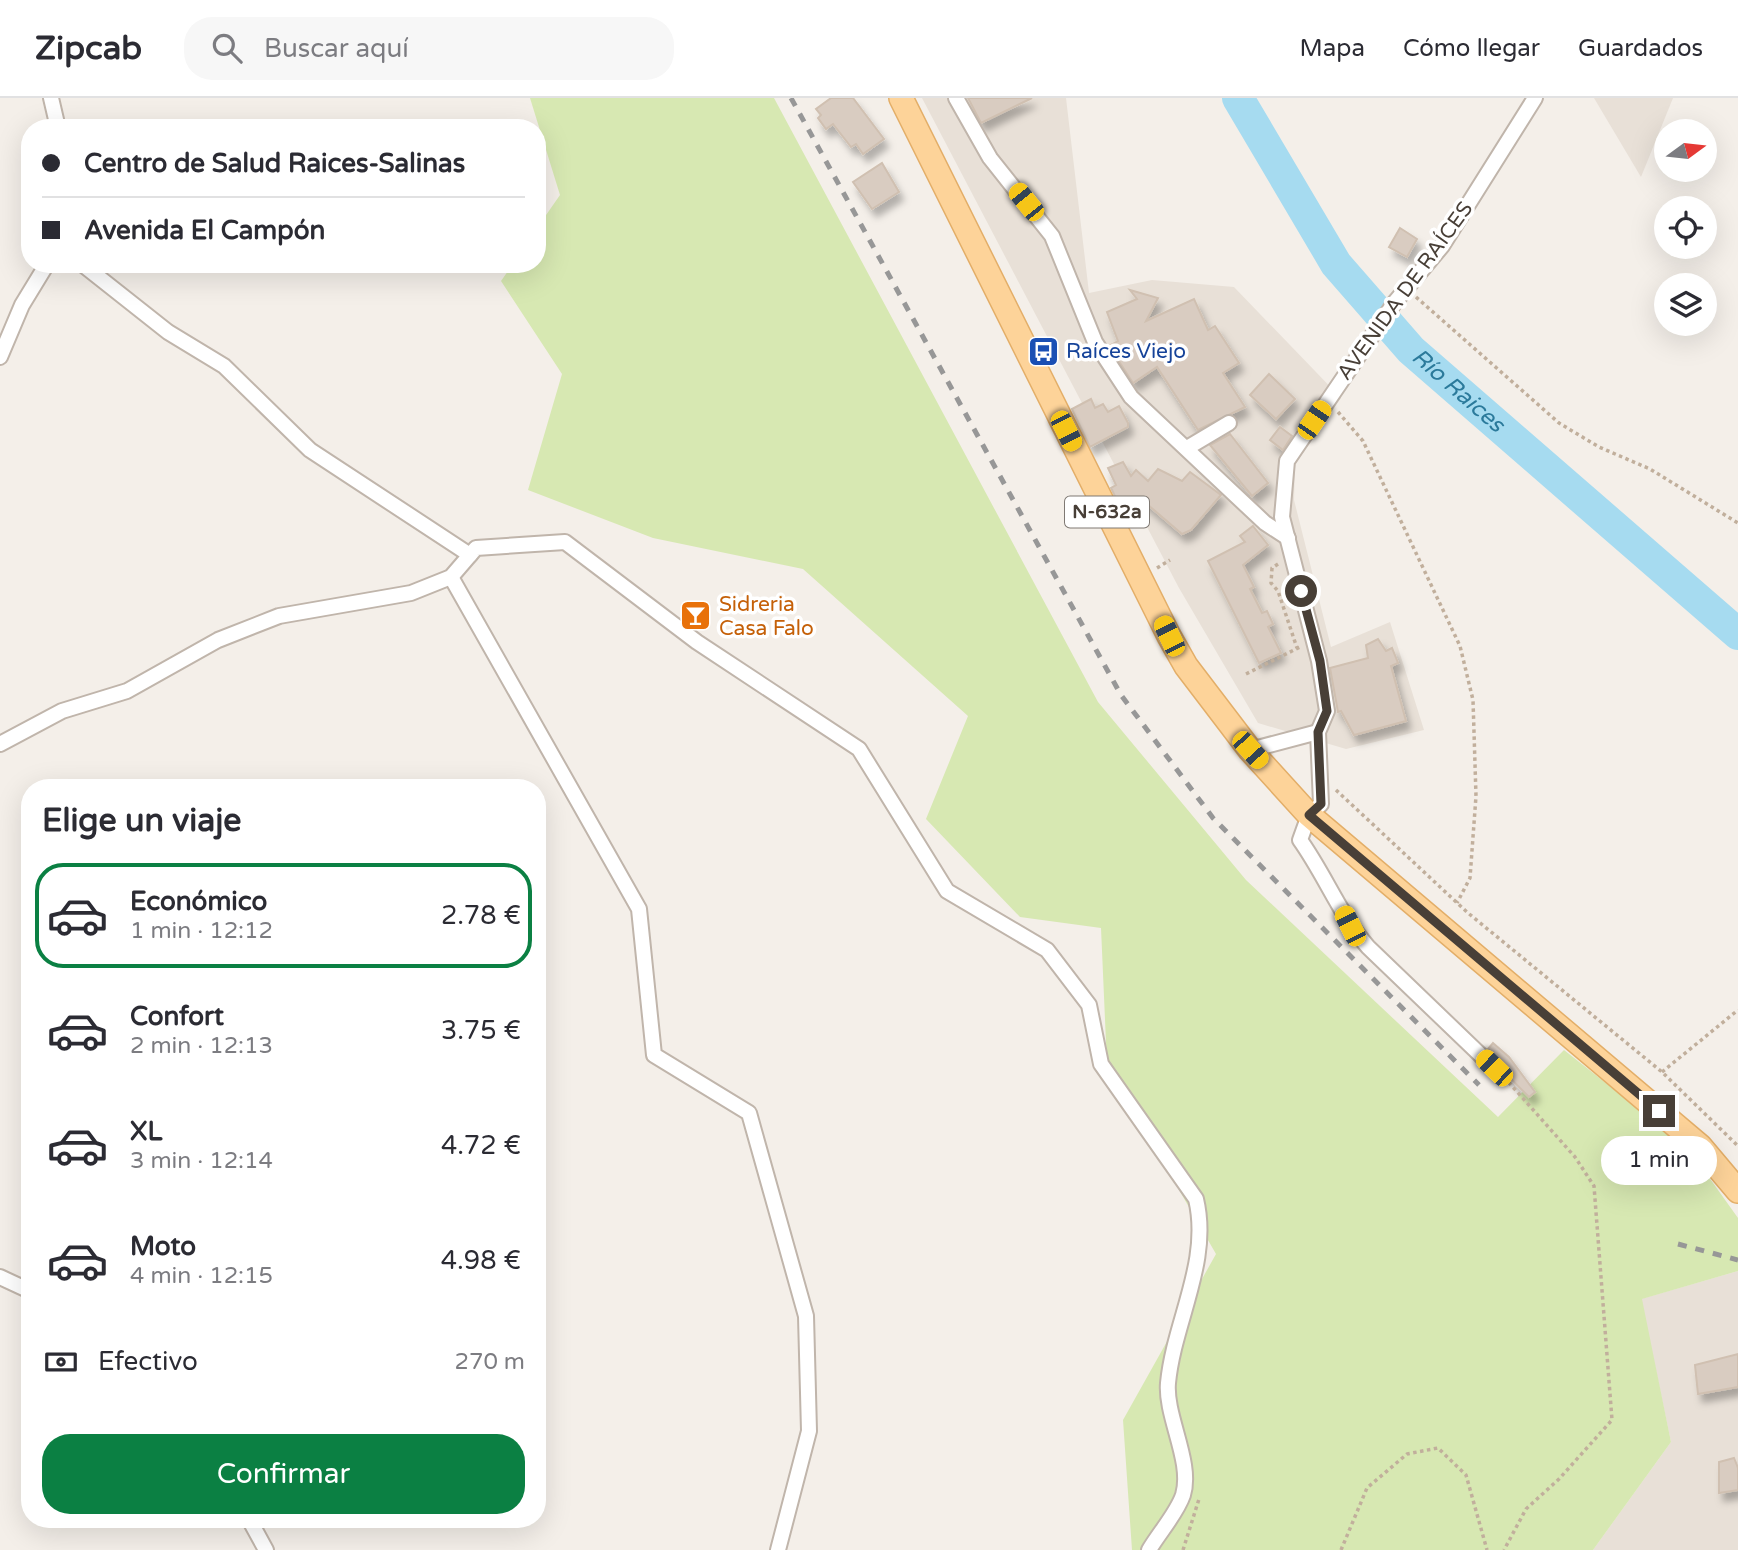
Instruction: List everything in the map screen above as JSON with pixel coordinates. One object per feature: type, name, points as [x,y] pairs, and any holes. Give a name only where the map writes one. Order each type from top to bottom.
[{"type":"main road","name":"N-632a","points":[[901,98],[1169,636],[1199,683],[1250,750],[1309,815],[1700,1146],[1738,1191]]},
{"type":"street","points":[[51,98],[56,119]]},
{"type":"street","points":[[956,98],[990,158],[1052,236],[1095,342],[1131,397],[1265,523],[1288,538]]},
{"type":"street","name":"AVENIDA DE RAÍCES","points":[[1494,1068],[1368,947],[1350,926],[1319,866],[1300,840],[1309,815],[1321,804],[1318,732],[1327,711],[1320,661],[1282,517],[1287,461],[1395,302],[1442,246],[1535,98]]},
{"type":"street","points":[[0,357],[22,305],[42,273]]},
{"type":"street","points":[[93,273],[168,332],[224,366],[310,450],[470,555]]},
{"type":"street","points":[[1187,448],[1229,423]]},
{"type":"street","points":[[0,744],[62,711],[127,691],[218,640],[279,616],[411,593],[451,577],[476,548],[565,542],[697,642],[859,749],[947,891],[1047,950],[1089,1005],[1101,1064],[1196,1199],[1202,1223],[1200,1248],[1168,1385],[1184,1476],[1183,1495],[1149,1550]]},
{"type":"street","points":[[451,577],[639,909],[654,1055],[749,1114],[806,1316],[809,1431],[778,1550]]},
{"type":"street","points":[[1250,750],[1318,732]]},
{"type":"street","points":[[0,1277],[21,1287]]},
{"type":"street","points":[[254,1528],[266,1550]]},
{"type":"path","points":[[1406,289],[1559,423],[1599,447],[1650,469],[1738,523]]},
{"type":"path","points":[[1328,400],[1363,441],[1460,646],[1473,700],[1476,796],[1470,878],[1457,903]]},
{"type":"path","points":[[1160,566],[1170,560]]},
{"type":"path","points":[[1278,564],[1272,568],[1271,583],[1278,591],[1297,648]]},
{"type":"path","points":[[1246,674],[1308,643]]},
{"type":"path","points":[[1320,774],[1457,903],[1662,1072],[1738,1146]]},
{"type":"path","points":[[1662,1072],[1738,1010]]},
{"type":"path","points":[[1494,1068],[1575,1157],[1594,1186],[1612,1420],[1559,1479],[1526,1509],[1504,1550]]},
{"type":"path","points":[[1341,1550],[1367,1488],[1407,1454],[1438,1448],[1466,1475],[1487,1550]]},
{"type":"shaded area","points":[[922,98],[1066,98],[1089,293],[1152,280],[1234,287],[1341,398],[1295,465],[1294,500],[1331,647],[1390,622],[1424,730],[1346,749],[1258,723],[1179,588]]},
{"type":"shaded area","points":[[1594,98],[1673,98],[1664,119],[1654,119],[1654,145],[1641,177]]},
{"type":"shaded area","points":[[1738,1271],[1738,1550],[1593,1550],[1671,1442],[1641,1299]]},
{"type":"green space","points":[[530,98],[774,98],[1098,702],[1246,880],[1498,1117],[1564,1050],[1688,1148],[1738,1218],[1738,1271],[1642,1299],[1671,1442],[1593,1550],[1132,1550],[1123,1420],[1216,1254],[1107,1065],[1101,928],[1020,917],[926,819],[968,716],[803,569],[653,538],[528,490],[562,374],[501,281],[507,273],[546,273],[546,215],[560,195],[546,150],[546,119],[536,119]]},
{"type":"building","points":[[831,98],[853,98],[884,139],[863,154],[856,144],[851,147],[833,124],[826,129],[818,118],[821,115],[816,109]]},
{"type":"building","points":[[968,98],[1032,98],[981,123]]},
{"type":"building","points":[[882,163],[899,192],[872,209],[853,182]]},
{"type":"building","points":[[1400,228],[1417,239],[1407,257],[1389,247]]},
{"type":"building","points":[[1130,290],[1158,298],[1146,321],[1194,299],[1208,330],[1215,326],[1239,363],[1223,373],[1245,407],[1198,430],[1157,367],[1133,383],[1109,346],[1118,341],[1107,312],[1137,299]]},
{"type":"building","points":[[1269,374],[1295,399],[1276,419],[1250,395]]},
{"type":"building","points":[[1091,399],[1095,408],[1103,404],[1108,412],[1119,406],[1128,427],[1090,447],[1072,409]]},
{"type":"building","points":[[1280,427],[1292,436],[1283,450],[1270,440]]},
{"type":"building","points":[[1230,434],[1268,483],[1252,496],[1210,445]]},
{"type":"building","points":[[1123,462],[1131,476],[1136,470],[1148,481],[1158,469],[1182,481],[1190,472],[1221,495],[1191,530],[1182,534],[1141,499],[1125,517],[1111,488],[1116,485],[1108,468]]},
{"type":"building","points":[[1253,526],[1268,545],[1243,565],[1254,587],[1250,589],[1262,613],[1267,611],[1273,624],[1268,627],[1281,653],[1259,663],[1208,561],[1245,542],[1240,536]]},
{"type":"building","points":[[1378,639],[1386,651],[1392,648],[1398,663],[1391,666],[1406,721],[1354,735],[1341,711],[1338,712],[1330,668],[1368,658],[1366,645]]},
{"type":"building","points":[[1493,1043],[1509,1057],[1535,1092],[1529,1097],[1503,1071],[1501,1062],[1488,1049]]},
{"type":"building","points":[[1738,1354],[1738,1387],[1698,1394],[1695,1365]]},
{"type":"building","points":[[1734,1458],[1738,1468],[1738,1490],[1719,1493],[1719,1462]]},
{"type":"waterway","name":"Río Raices","points":[[1238,98],[1336,264],[1411,350],[1738,634]]},
{"type":"railway","points":[[791,98],[1121,695],[1213,818],[1479,1085]]},
{"type":"railway","points":[[1678,1244],[1738,1260]]},
{"type":"place","name":"Raíces Viejo","points":[[1043,351]]},
{"type":"place","name":"Sidreria Casa Falo","points":[[696,616]]},
{"type":"route","points":[[1301,591],[1320,661],[1327,711],[1318,732],[1321,804],[1309,815],[1659,1111]]}]
